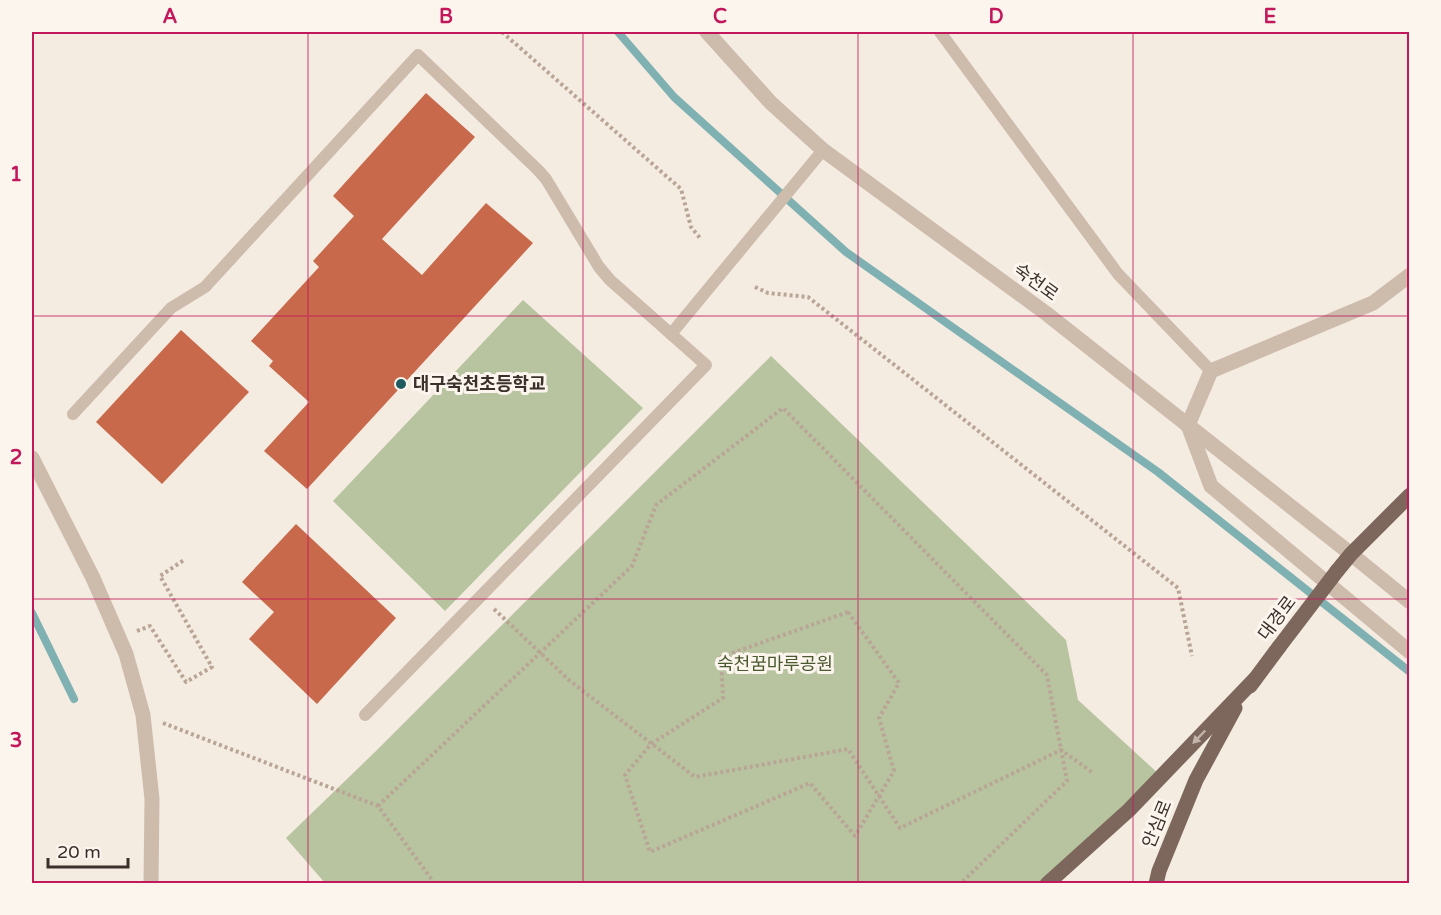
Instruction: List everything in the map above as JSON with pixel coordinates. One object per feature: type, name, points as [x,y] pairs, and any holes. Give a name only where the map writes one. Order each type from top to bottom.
[{"type":"main road","name":"대경로","points":[[1196,780],[1238,701],[1351,554],[1410,495]]},
{"type":"main road","points":[[1047,884],[1129,810],[1255,680]]},
{"type":"main road","name":"안심로","points":[[1155,884],[1196,780]]},
{"type":"street","name":"숙천로","points":[[707,32],[771,104],[823,150],[1047,314],[1410,602]]},
{"type":"street","points":[[1410,275],[1373,303],[1211,371],[1188,425],[1211,486],[1410,652]]},
{"type":"street","points":[[32,458],[93,578],[126,654],[143,716],[152,799],[151,884]]},
{"type":"lane","points":[[940,32],[1118,274],[1211,371]]},
{"type":"lane","points":[[73,414],[171,308],[205,287],[418,55],[538,170],[546,179],[599,267],[610,280],[706,365],[365,715]]},
{"type":"lane","points":[[671,334],[823,150]]},
{"type":"path","points":[[502,32],[681,189],[692,227],[700,238]]},
{"type":"path","points":[[755,287],[768,292],[808,297],[1178,588],[1192,656]]},
{"type":"path","points":[[378,806],[632,566],[656,505],[783,408],[1047,675],[1067,781],[960,884]]},
{"type":"path","points":[[120,638],[150,626],[186,682],[212,667],[160,576],[184,560]]},
{"type":"path","points":[[481,596],[570,681],[695,777],[848,749],[900,828],[1061,750]]},
{"type":"path","points":[[848,612],[899,683],[879,718],[894,771],[855,836],[810,783],[650,852],[625,775],[651,744],[723,698],[721,657],[848,612]]},
{"type":"path","points":[[143,716],[378,806],[435,884]]},
{"type":"path","points":[[1061,750],[1093,773]]},
{"type":"green space","points":[[523,300],[643,408],[445,611],[333,501]]},
{"type":"green space","name":"숙천꿈마루공원","points":[[771,356],[1066,640],[1078,700],[1161,776],[1047,883],[325,883],[286,838]]},
{"type":"building","points":[[426,93],[475,137],[382,239],[422,275],[486,203],[533,243],[307,489],[264,451],[309,402],[269,366],[273,361],[251,341],[319,267],[313,261],[354,216],[333,196]]},
{"type":"building","points":[[181,330],[249,392],[162,484],[96,422]]},
{"type":"building","points":[[296,524],[396,618],[317,704],[249,639],[274,612],[242,582]]},
{"type":"waterway","points":[[618,32],[674,97],[846,252],[1158,472],[1410,672]]},
{"type":"waterway","points":[[32,613],[74,699]]},
{"type":"place","name":"대구숙천초등학교","points":[[401,384]]}]
